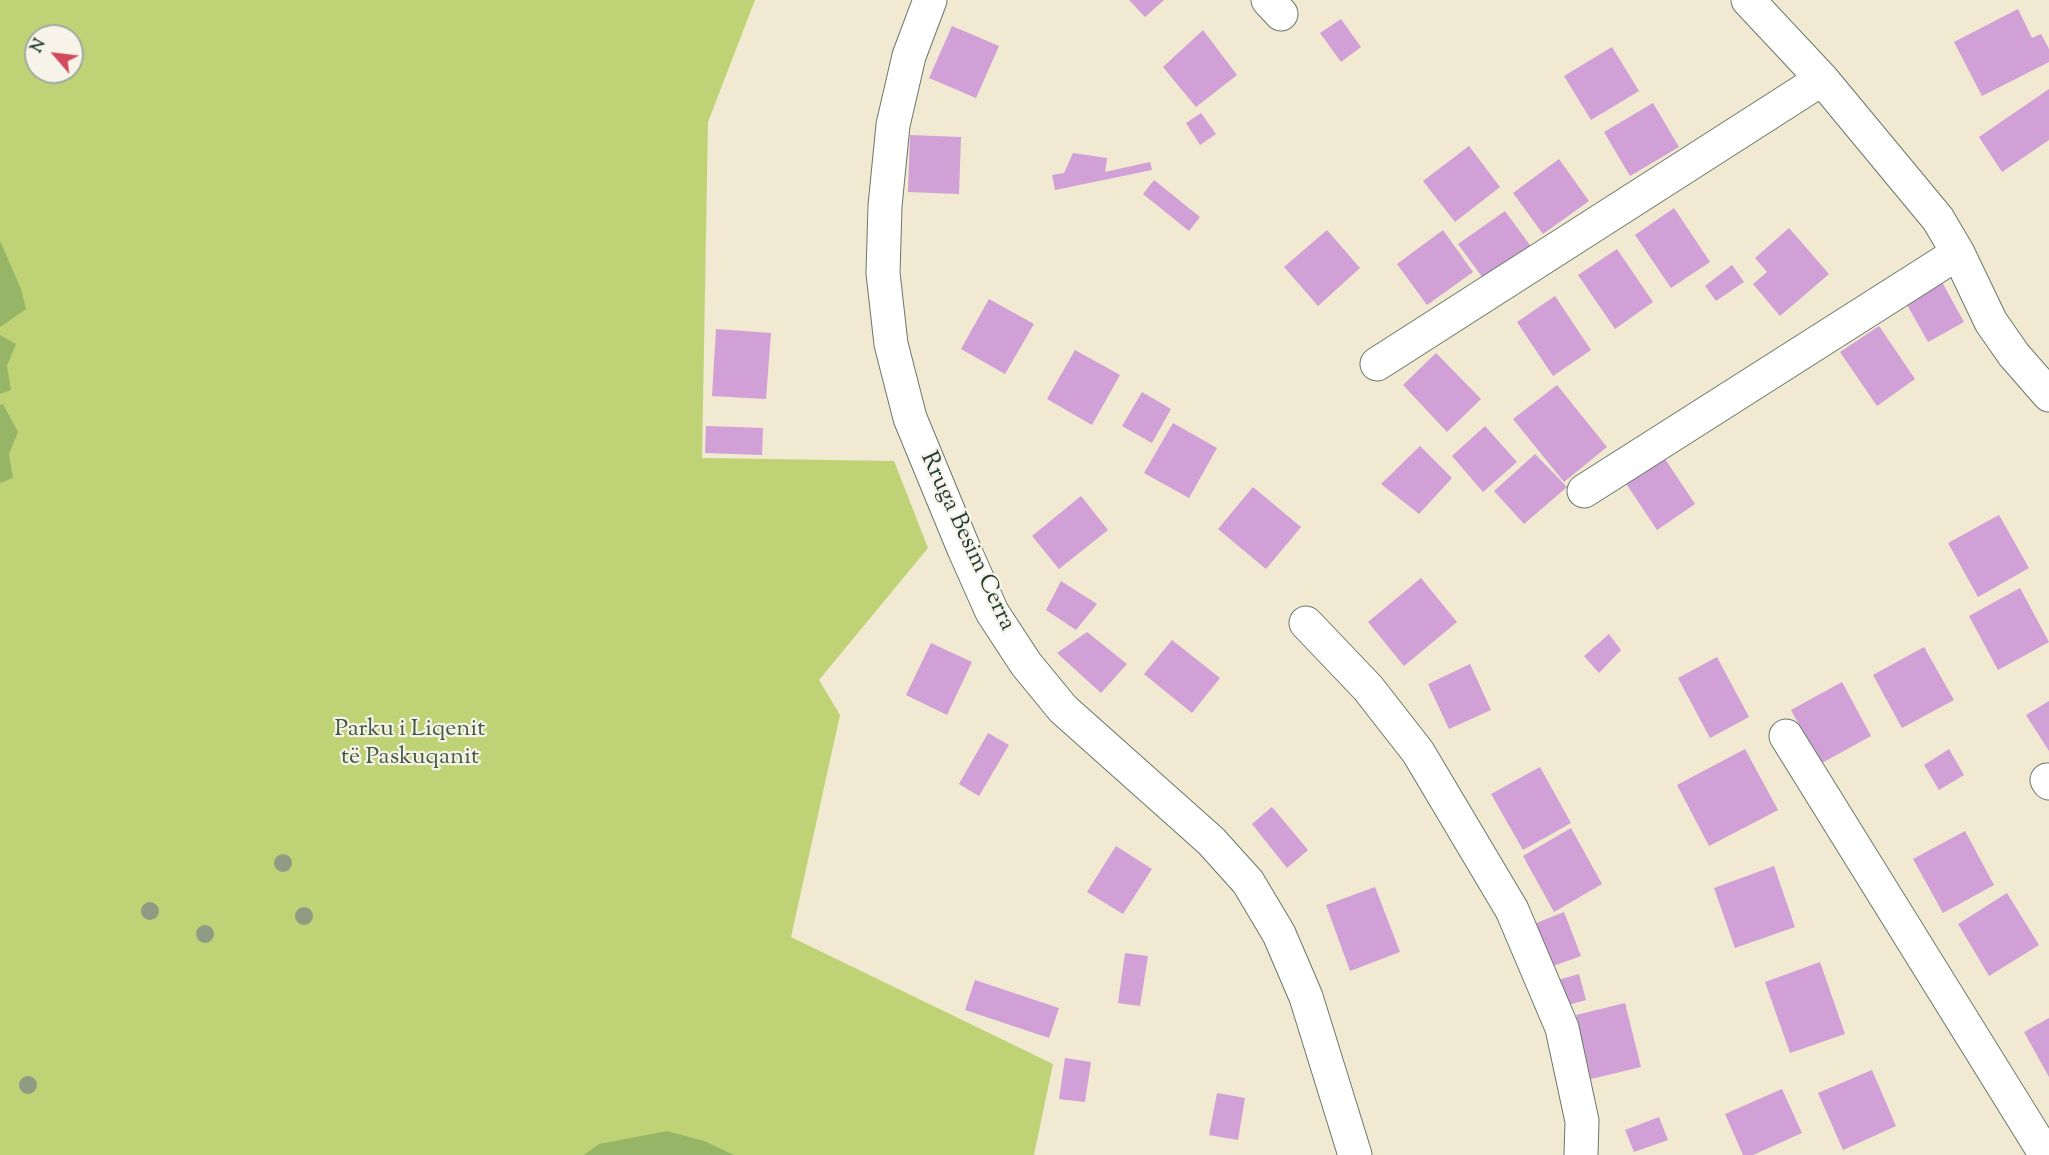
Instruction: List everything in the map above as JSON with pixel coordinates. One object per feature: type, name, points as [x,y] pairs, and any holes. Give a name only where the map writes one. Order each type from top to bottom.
[{"type":"street","name":"Rruga Besim Cerra","points":[[930,0],[909,56],[893,124],[885,206],[883,273],[891,344],[910,418],[992,612],[1026,664],[1063,709],[1211,841],[1248,882],[1279,934],[1306,997],[1355,1155]]},
{"type":"street","points":[[1748,0],[1822,80],[1938,219],[1991,322],[2014,355],[2049,395]]},
{"type":"street","points":[[1377,364],[1822,80]]},
{"type":"street","points":[[1584,491],[1958,254]]},
{"type":"street","points":[[1306,623],[1368,688],[1418,752],[1512,910],[1562,1028],[1582,1121],[1581,1155]]},
{"type":"street","points":[[1786,736],[2046,1155]]},
{"type":"green space","name":"Parku i Liqenit të Paskuqanit","points":[[0,0],[755,0],[708,122],[702,458],[894,461],[928,548],[819,680],[840,715],[791,937],[1053,1064],[1034,1155],[0,1155]]},
{"type":"green space","points":[[0,241],[21,289],[26,309],[0,327]]},
{"type":"green space","points":[[0,335],[16,344],[7,366],[11,390],[0,394]]},
{"type":"green space","points":[[3,404],[18,432],[9,454],[13,478],[0,483],[0,405]]},
{"type":"green space","points":[[667,1131],[704,1141],[734,1155],[584,1155],[599,1144]]},
{"type":"building","points":[[1129,0],[1164,0],[1145,17]]},
{"type":"building","points":[[2018,9],[2032,38],[2041,34],[2049,49],[2049,62],[1982,96],[1954,42]]},
{"type":"building","points":[[1341,19],[1361,47],[1341,62],[1320,33]]},
{"type":"building","points":[[952,26],[999,46],[976,98],[929,78]]},
{"type":"building","points":[[1203,30],[1237,75],[1196,107],[1163,67]]},
{"type":"building","points":[[1612,47],[1639,91],[1591,120],[1564,76]]},
{"type":"building","points":[[2049,89],[2049,140],[2002,172],[1979,137]]},
{"type":"building","points":[[1653,103],[1679,147],[1630,176],[1604,132]]},
{"type":"building","points":[[1201,113],[1216,134],[1200,145],[1186,123]]},
{"type":"building","points":[[910,135],[961,137],[959,194],[908,192]]},
{"type":"building","points":[[1469,146],[1500,187],[1455,222],[1423,181]]},
{"type":"building","points":[[1073,153],[1107,158],[1105,172],[1150,162],[1152,170],[1055,190],[1052,175],[1064,173]]},
{"type":"building","points":[[1559,159],[1589,201],[1543,234],[1513,193]]},
{"type":"building","points":[[1154,180],[1200,217],[1189,231],[1143,194]]},
{"type":"building","points":[[1674,208],[1710,262],[1671,288],[1635,235]]},
{"type":"building","points":[[1505,211],[1535,252],[1488,285],[1458,244]]},
{"type":"building","points":[[1789,228],[1829,274],[1780,316],[1753,284],[1767,272],[1755,258]]},
{"type":"building","points":[[1327,230],[1360,268],[1318,306],[1284,267]]},
{"type":"building","points":[[1443,230],[1473,272],[1427,305],[1397,264]]},
{"type":"building","points":[[1617,249],[1653,302],[1615,329],[1578,275]]},
{"type":"building","points":[[1732,265],[1744,282],[1716,301],[1705,286]]},
{"type":"building","points":[[1942,282],[1964,322],[1928,342],[1906,303]]},
{"type":"building","points":[[1555,296],[1591,350],[1553,376],[1517,322]]},
{"type":"building","points":[[989,299],[1034,324],[1005,374],[961,349]]},
{"type":"building","points":[[1879,326],[1915,379],[1877,406],[1840,352]]},
{"type":"building","points":[[716,329],[771,333],[766,399],[712,396]]},
{"type":"building","points":[[1075,350],[1120,375],[1092,425],[1047,399]]},
{"type":"building","points":[[1436,353],[1481,399],[1447,432],[1403,385]]},
{"type":"building","points":[[1557,385],[1607,447],[1564,482],[1513,419]]},
{"type":"building","points":[[1142,392],[1171,409],[1152,443],[1122,426]]},
{"type":"building","points":[[1173,423],[1217,448],[1189,498],[1144,473]]},
{"type":"building","points":[[706,426],[763,428],[762,455],[705,453]]},
{"type":"building","points":[[1485,426],[1517,462],[1483,492],[1452,456]]},
{"type":"building","points":[[1420,446],[1452,478],[1419,514],[1381,484]]},
{"type":"building","points":[[1659,450],[1695,504],[1657,530],[1621,476]]},
{"type":"building","points":[[1535,454],[1567,487],[1524,524],[1494,491]]},
{"type":"building","points":[[1253,487],[1301,527],[1266,569],[1218,529]]},
{"type":"building","points":[[1081,496],[1108,530],[1059,569],[1032,536]]},
{"type":"building","points":[[1999,515],[2029,568],[1978,597],[1948,543]]},
{"type":"building","points":[[1421,578],[1457,622],[1404,666],[1368,622]]},
{"type":"building","points":[[1061,581],[1097,604],[1076,630],[1046,610]]},
{"type":"building","points":[[2020,588],[2049,642],[1998,670],[1969,616]]},
{"type":"building","points":[[1087,632],[1127,664],[1101,693],[1057,653]]},
{"type":"building","points":[[1609,634],[1621,650],[1599,673],[1584,656]]},
{"type":"building","points":[[1172,640],[1220,678],[1192,713],[1144,674]]},
{"type":"building","points":[[931,643],[972,662],[947,715],[906,695]]},
{"type":"building","points":[[1924,647],[1954,700],[1902,728],[1873,675]]},
{"type":"building","points":[[1717,657],[1749,717],[1710,738],[1678,678]]},
{"type":"building","points":[[1470,664],[1491,710],[1449,729],[1428,684]]},
{"type":"building","points":[[1842,682],[1871,736],[1820,764],[1791,710]]},
{"type":"building","points":[[2049,701],[2049,751],[2026,715]]},
{"type":"building","points":[[988,733],[1009,745],[979,796],[959,784]]},
{"type":"building","points":[[1745,749],[1778,810],[1709,846],[1677,785]]},
{"type":"building","points":[[1949,749],[1964,775],[1939,790],[1924,765]]},
{"type":"building","points":[[1540,767],[1571,823],[1523,850],[1491,794]]},
{"type":"building","points":[[1272,807],[1308,850],[1287,868],[1252,824]]},
{"type":"building","points":[[1571,828],[1602,884],[1554,912],[1523,856]]},
{"type":"building","points":[[1965,831],[1994,885],[1943,913],[1913,859]]},
{"type":"building","points":[[1116,846],[1152,869],[1123,914],[1087,892]]},
{"type":"building","points":[[1774,866],[1795,927],[1735,948],[1714,888]]},
{"type":"building","points":[[1375,887],[1400,952],[1350,971],[1326,905]]},
{"type":"building","points":[[2007,893],[2039,945],[1989,976],[1958,924]]},
{"type":"building","points":[[1564,912],[1581,956],[1545,969],[1529,926]]},
{"type":"building","points":[[1125,953],[1148,956],[1140,1006],[1118,1003]]},
{"type":"building","points":[[1820,962],[1845,1034],[1790,1053],[1765,982]]},
{"type":"building","points":[[1579,974],[1586,1000],[1561,1007],[1554,981]]},
{"type":"building","points":[[975,980],[1059,1008],[1049,1038],[965,1010]]},
{"type":"building","points":[[1625,1003],[1641,1067],[1591,1079],[1576,1015]]},
{"type":"building","points":[[2049,1018],[2049,1077],[2024,1032]]},
{"type":"building","points":[[1065,1058],[1091,1062],[1085,1102],[1059,1099]]},
{"type":"building","points":[[1872,1070],[1896,1126],[1843,1150],[1818,1093]]},
{"type":"building","points":[[1782,1089],[1802,1133],[1753,1155],[1743,1155],[1725,1114]]},
{"type":"building","points":[[1217,1093],[1245,1098],[1238,1140],[1209,1135]]},
{"type":"building","points":[[1659,1117],[1668,1140],[1634,1152],[1625,1130]]}]
